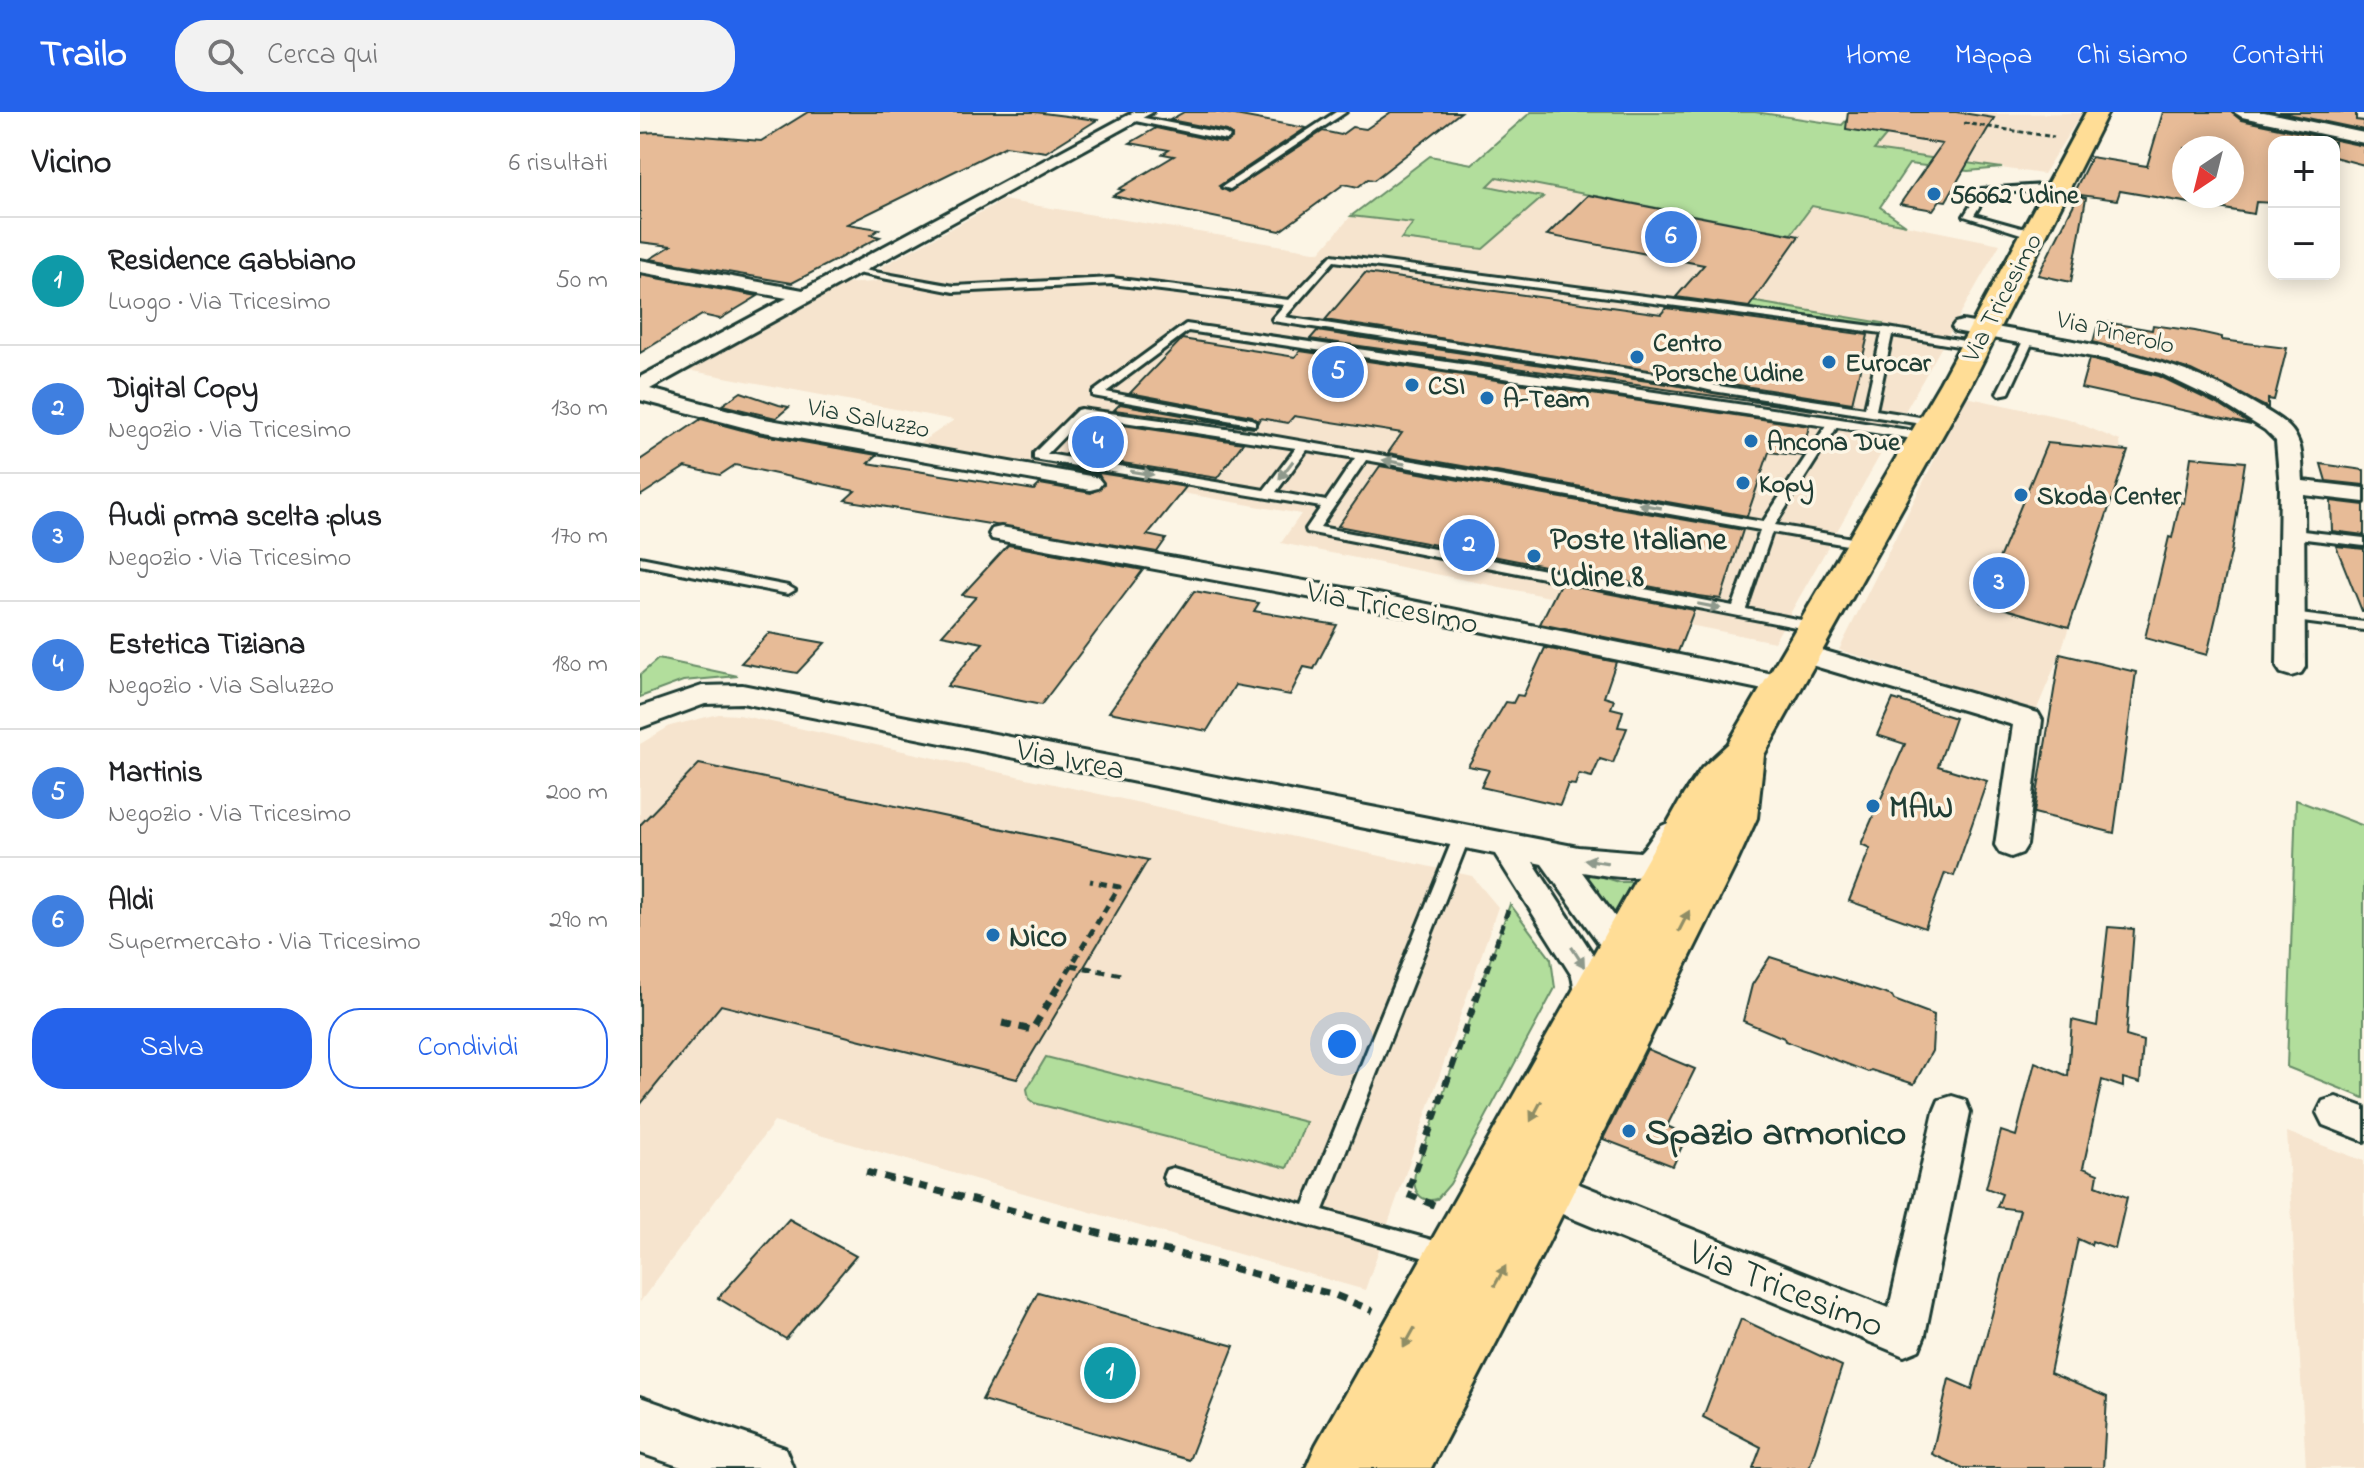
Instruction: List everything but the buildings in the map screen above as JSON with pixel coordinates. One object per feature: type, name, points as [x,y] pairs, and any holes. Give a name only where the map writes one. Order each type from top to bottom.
[{"type":"main road","name":"Via Tricesimo","points":[[1339,1468],[1449,1232],[1592,1008],[1700,805],[1730,767],[1783,685],[1934,422],[1970,337],[2030,229],[2058,186],[2097,112]]},
{"type":"main road","name":"Via Tricesimo","points":[[1396,1468],[1547,1189],[1735,818],[1730,767]]},
{"type":"street","points":[[2242,112],[2364,138]]},
{"type":"street","points":[[640,386],[1140,115]]},
{"type":"street","points":[[640,266],[805,296]]},
{"type":"street","name":"Via Pinerolo","points":[[1970,337],[2029,339],[2139,360],[2167,369],[2230,398],[2273,425],[2287,440],[2292,487],[2291,667]]},
{"type":"street","name":"Via Saluzzo","points":[[640,393],[758,424],[1090,483]]},
{"type":"street","points":[[2292,487],[2364,495]]},
{"type":"street","name":"Via Tricesimo","points":[[1001,534],[1378,602],[1783,685]]},
{"type":"street","points":[[1809,640],[2028,720],[2011,845]]},
{"type":"street","name":"Via Ivrea","points":[[640,718],[702,695],[742,694],[1622,865],[1649,861],[1663,846],[1685,805],[1730,767]]},
{"type":"street","points":[[1505,844],[1588,973],[1594,994],[1592,1008]]},
{"type":"street","points":[[1551,853],[1623,950]]},
{"type":"street","name":"Via Tricesimo","points":[[1623,950],[1634,967],[1637,989],[1568,1122],[1547,1189],[1904,1335],[1952,1112]]},
{"type":"street","points":[[640,1425],[765,1468]]},
{"type":"lane","points":[[1227,187],[1342,112]]},
{"type":"lane","points":[[1140,115],[1226,137]]},
{"type":"lane","points":[[2030,229],[1969,216],[1984,191],[2058,186]]},
{"type":"lane","points":[[1934,422],[1277,319],[1332,258],[1888,331],[1970,337]]},
{"type":"lane","points":[[852,271],[954,289],[1112,281],[1291,303]]},
{"type":"lane","points":[[1251,423],[1097,394],[1186,327],[1834,422],[1934,422]]},
{"type":"lane","points":[[1870,411],[1888,331]]},
{"type":"lane","points":[[2003,393],[2029,339]]},
{"type":"lane","points":[[1329,505],[1038,456],[1081,412],[1304,446],[1864,544]]},
{"type":"lane","points":[[1738,612],[1767,527],[1834,422]]},
{"type":"lane","points":[[1268,494],[1304,446]]},
{"type":"lane","points":[[1363,456],[1312,529],[1738,612],[1809,640]]},
{"type":"lane","points":[[2294,534],[2364,542]]},
{"type":"lane","points":[[640,561],[788,590]]},
{"type":"lane","points":[[2292,617],[2364,626]]},
{"type":"lane","points":[[1310,1216],[1462,836]]},
{"type":"lane","points":[[1173,1177],[1310,1216],[1449,1232]]},
{"type":"path","points":[[1964,123],[2082,141]]},
{"type":"path","points":[[2034,134],[2039,139]]},
{"type":"path","points":[[1002,1023],[1032,1030],[1119,887],[1090,881]]},
{"type":"path","points":[[1449,1232],[1407,1194],[1510,904]]},
{"type":"path","points":[[1071,965],[1122,975]]},
{"type":"path","points":[[866,1172],[1335,1295]]},
{"type":"shaded area","points":[[1906,112],[2082,113],[2043,174],[1873,150]]},
{"type":"shaded area","points":[[1430,156],[1796,226],[1811,206],[2000,244],[1774,642],[1281,543],[1301,514],[916,446],[954,420],[687,370],[843,284],[873,282],[888,275],[881,267],[1003,200],[1320,252],[1351,216]]},
{"type":"shaded area","points":[[1966,397],[2069,419],[2120,441],[2122,467],[2060,654],[2036,711],[1839,650]]},
{"type":"shaded area","points":[[719,714],[739,715],[1472,876],[1498,907],[1365,1290],[774,1122],[640,1302],[640,744],[670,726]]},
{"type":"shaded area","points":[[2287,1132],[2364,1161],[2364,1468],[2306,1468]]},
{"type":"green space","points":[[1531,112],[1755,112],[1842,125],[1854,112],[1906,112],[1874,150],[2002,168],[1968,171],[1909,164],[1880,207],[1906,225],[1812,206],[1791,234],[1497,177],[1488,186],[1543,197],[1483,249],[1401,239],[1413,223],[1351,216],[1430,156],[1472,164]]},
{"type":"green space","points":[[1744,300],[1883,323],[1881,328],[1741,309]]},
{"type":"green space","points":[[658,659],[738,676],[683,681],[640,697],[640,675]]},
{"type":"green space","points":[[2296,800],[2364,826],[2364,1098],[2287,1067]]},
{"type":"green space","points":[[1568,866],[1619,882],[1640,882],[1615,924]]},
{"type":"green space","points":[[1510,904],[1551,959],[1555,988],[1450,1184],[1437,1199],[1426,1199],[1416,1190],[1415,1173]]},
{"type":"green space","points":[[1046,1057],[1306,1122],[1287,1168],[1034,1103],[1029,1099],[1027,1089]]},
{"type":"place","name":"56062 Udine","points":[[1934,194]]},
{"type":"place","name":"Aldi","points":[[1671,237]]},
{"type":"place","name":"Centro Porsche Udine","points":[[1637,357]]},
{"type":"place","name":"Eurocar","points":[[1829,362]]},
{"type":"place","name":"Martinis","points":[[1338,372]]},
{"type":"place","name":"CSI","points":[[1412,385]]},
{"type":"place","name":"A-Team","points":[[1487,398]]},
{"type":"place","name":"Ancona Due","points":[[1751,441]]},
{"type":"place","name":"Estetica Tiziana","points":[[1098,442]]},
{"type":"place","name":"Kopy","points":[[1743,483]]},
{"type":"place","name":"Skoda Center","points":[[2021,495]]},
{"type":"place","name":"Digital Copy","points":[[1469,545]]},
{"type":"place","name":"Poste Italiane Udine 8","points":[[1534,556]]},
{"type":"place","name":"Audi prma scelta :plus","points":[[1999,583]]},
{"type":"place","name":"MAW","points":[[1873,806]]},
{"type":"place","name":"Nico","points":[[993,935]]},
{"type":"place","name":"Spazio armonico","points":[[1629,1131]]},
{"type":"place","name":"Residence Gabbiano","points":[[1110,1373]]}]
